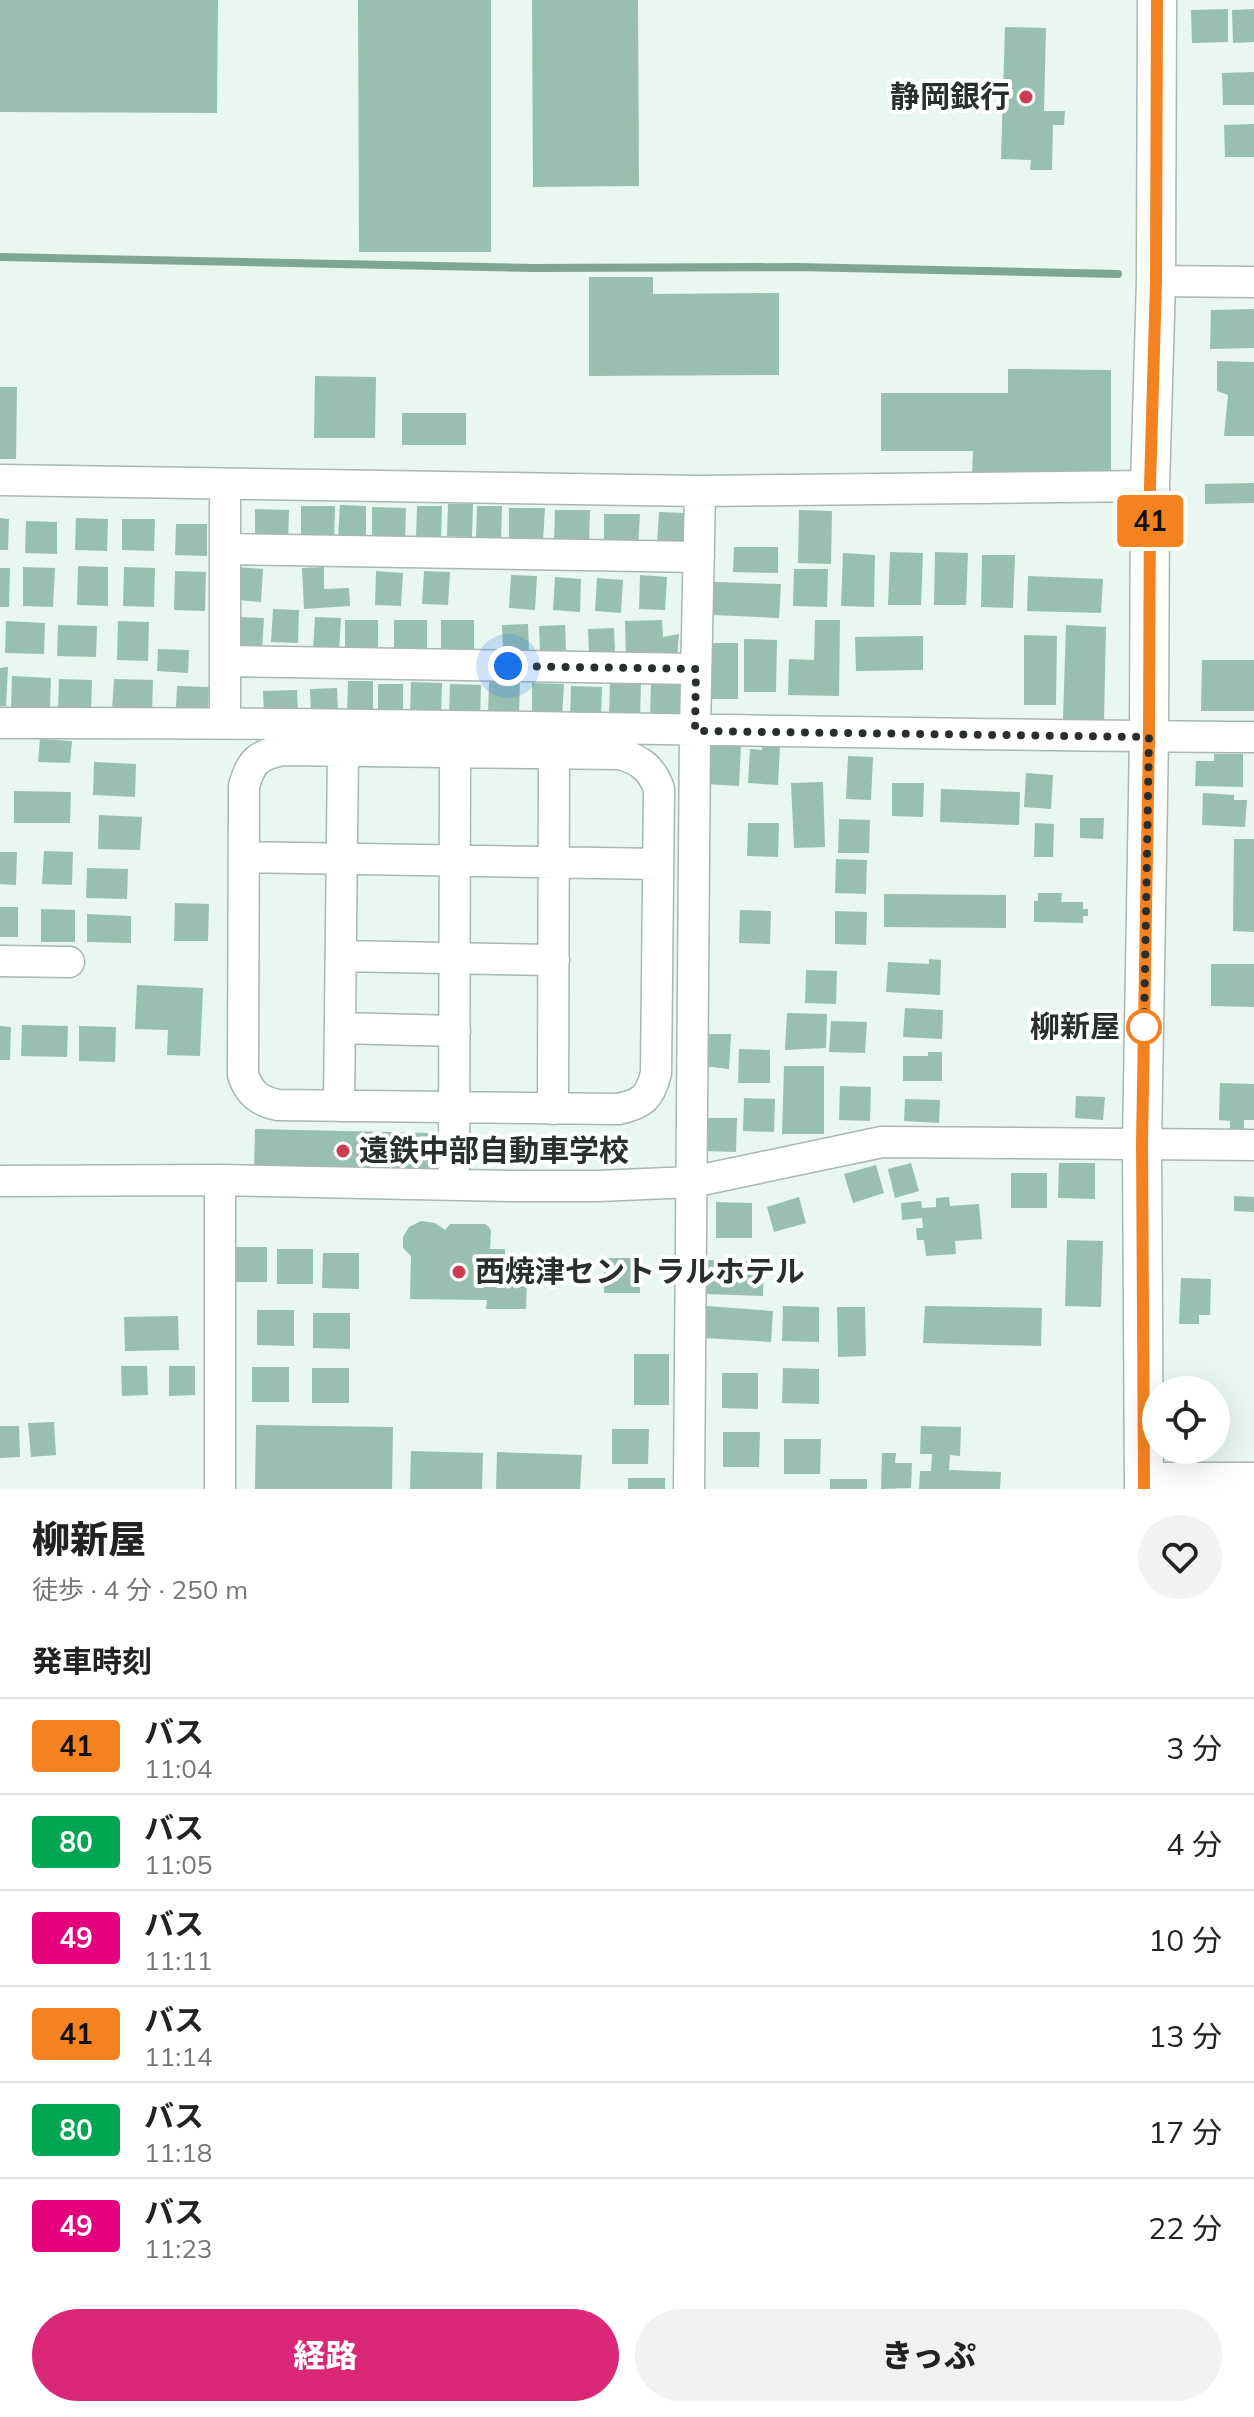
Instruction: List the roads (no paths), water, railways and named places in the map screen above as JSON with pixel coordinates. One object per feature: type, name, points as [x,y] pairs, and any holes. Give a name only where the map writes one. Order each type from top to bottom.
[{"type":"main road","points":[[1144,1483],[1142,1143],[1150,486],[1156,281],[1157,0]]},
{"type":"street","points":[[1156,281],[1254,282]]},
{"type":"street","points":[[0,480],[700,491],[1150,486]]},
{"type":"street","points":[[225,484],[225,722]]},
{"type":"street","points":[[689,1489],[700,491]]},
{"type":"street","points":[[225,549],[699,557]]},
{"type":"street","points":[[225,661],[696,669]]},
{"type":"street","points":[[0,723],[225,722],[1254,737]]},
{"type":"street","points":[[339,1106],[343,750]]},
{"type":"street","points":[[343,750],[620,754],[634,758],[655,776],[659,789],[656,1073],[653,1088],[644,1100],[618,1109],[455,1108],[278,1105],[254,1096],[243,1075],[244,786],[255,760],[267,753],[343,750]]},
{"type":"street","points":[[454,1185],[455,752]]},
{"type":"street","points":[[553,1109],[554,753]]},
{"type":"street","points":[[244,857],[658,864]]},
{"type":"street","points":[[341,956],[554,960]]},
{"type":"street","points":[[0,961],[69,962]]},
{"type":"street","points":[[340,1028],[455,1031]]},
{"type":"street","points":[[0,1181],[220,1180],[598,1186],[692,1182],[882,1142],[1254,1145]]},
{"type":"street","points":[[220,1180],[220,1489]]},
{"type":"street","points":[[1144,1483],[1254,1478]]},
{"type":"waterway","points":[[0,257],[533,268],[797,267],[1118,274]]},
{"type":"place","name":"静岡銀行","points":[[1026,97]]},
{"type":"place","name":"柳新屋","points":[[1144,1027]]},
{"type":"place","name":"遠鉄中部自動車学校","points":[[343,1151]]},
{"type":"place","name":"西焼津セントラルホテル","points":[[459,1272]]}]
